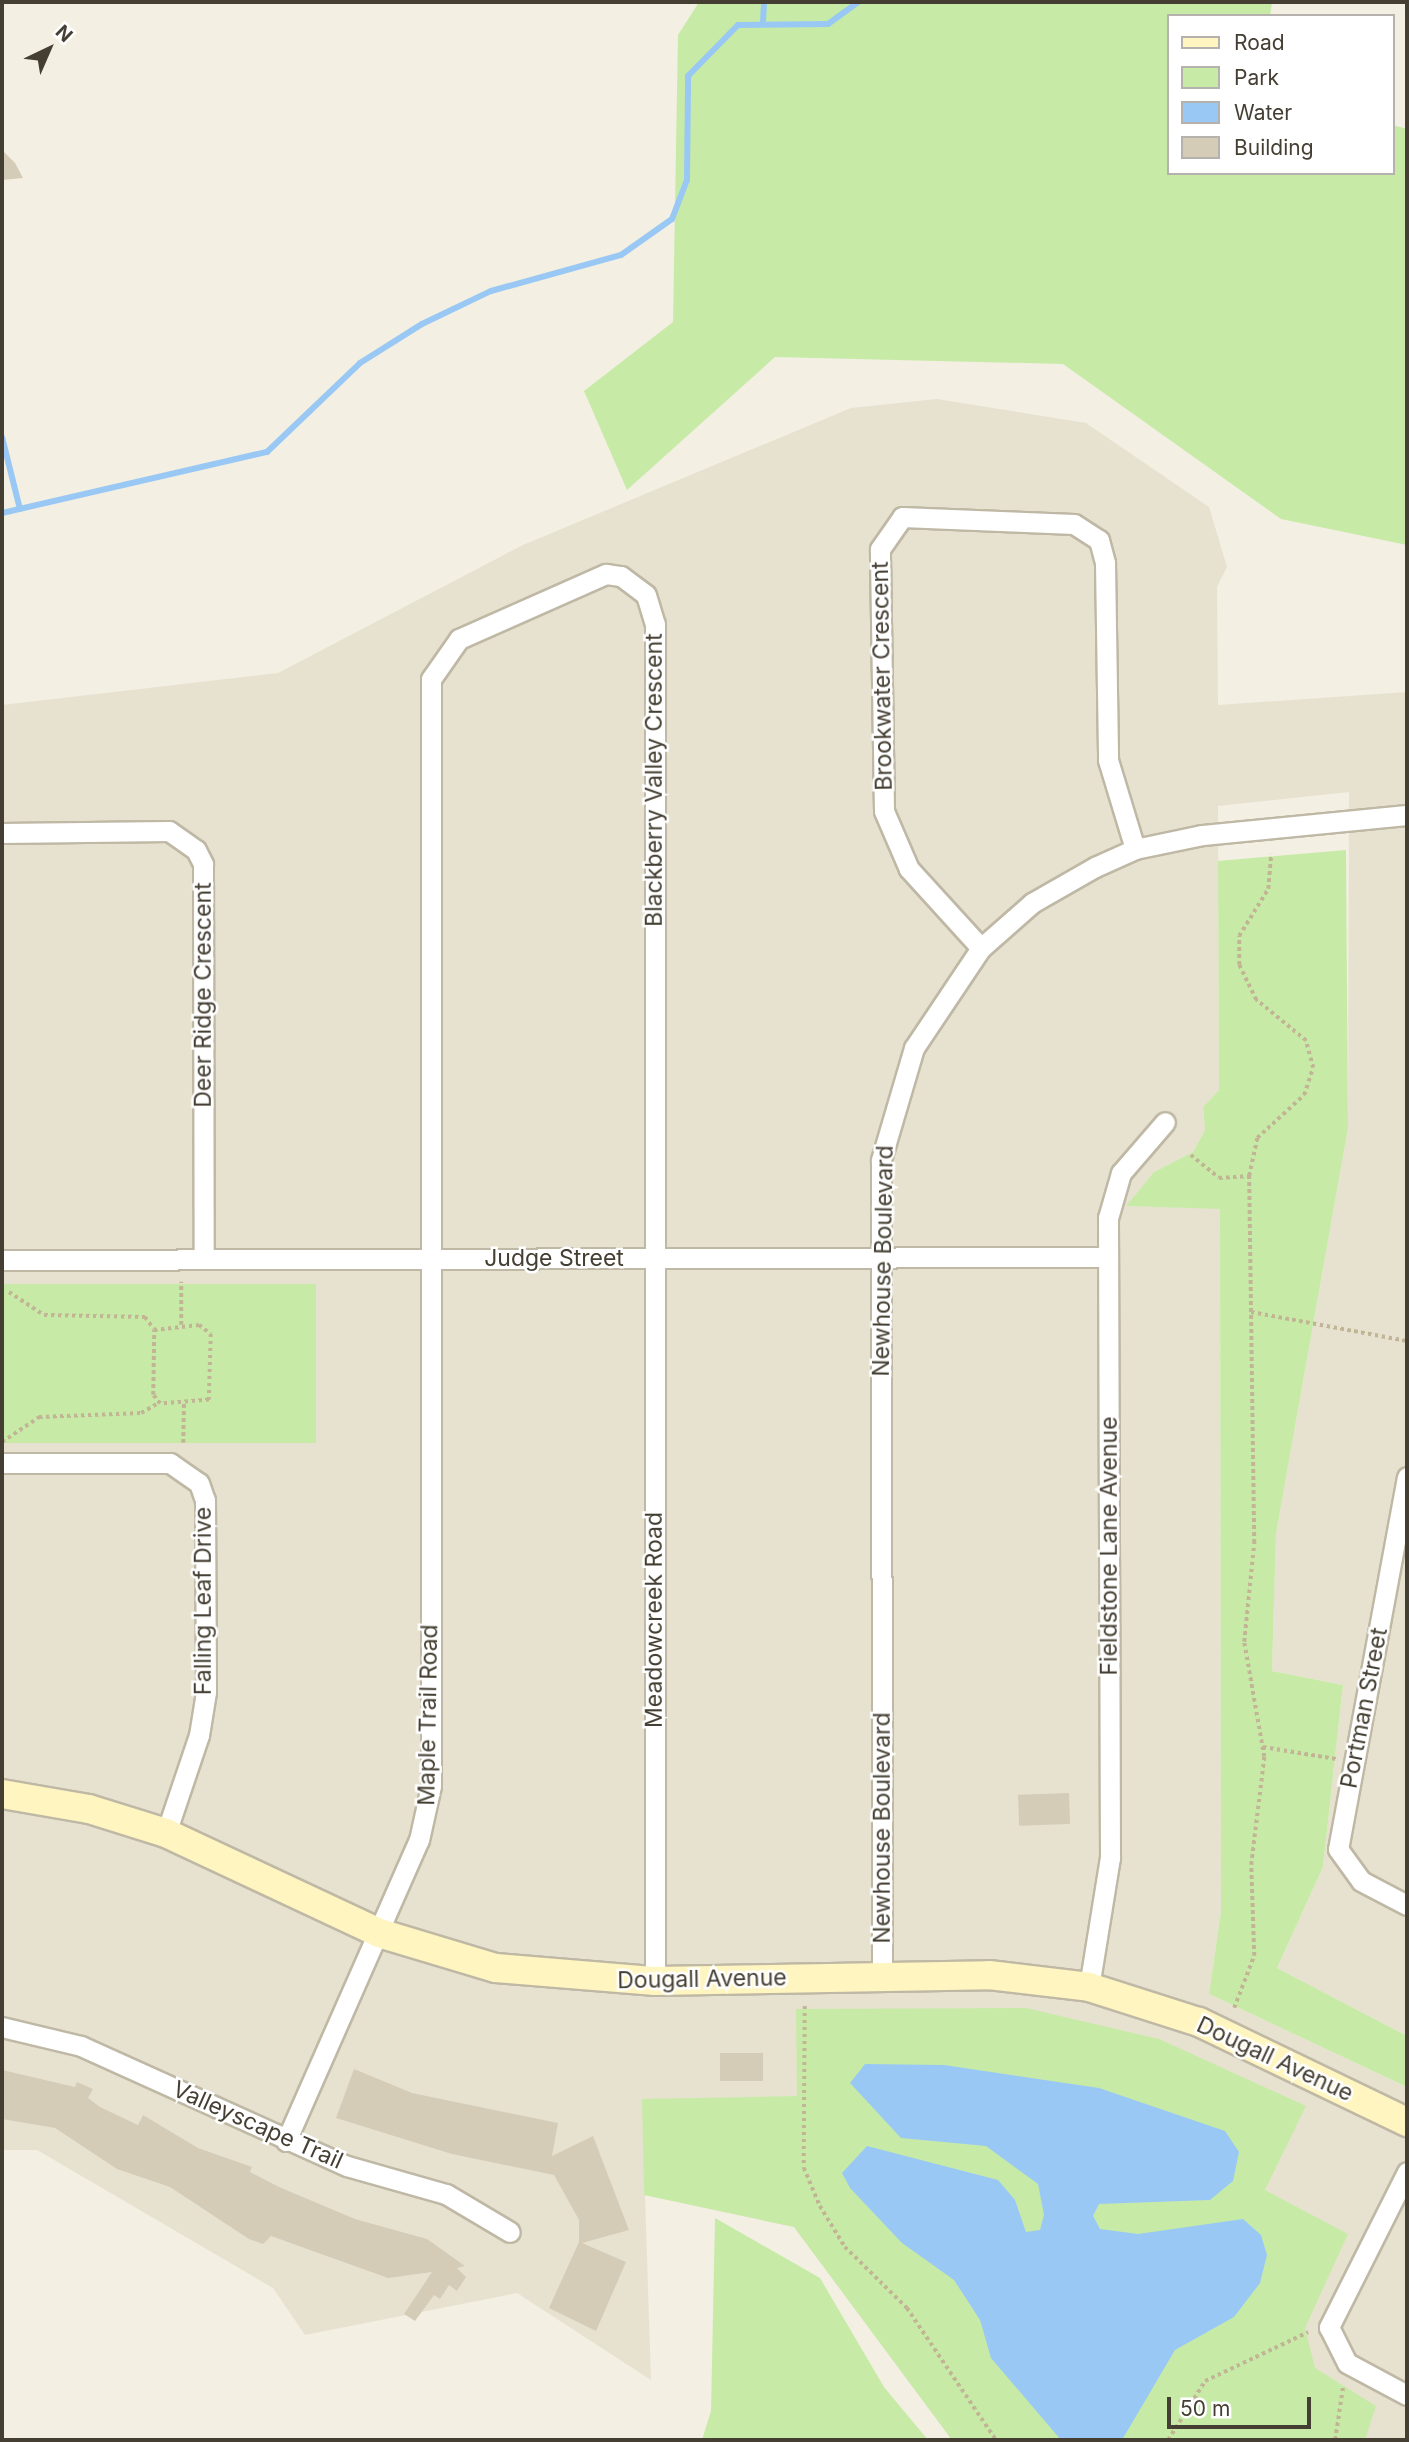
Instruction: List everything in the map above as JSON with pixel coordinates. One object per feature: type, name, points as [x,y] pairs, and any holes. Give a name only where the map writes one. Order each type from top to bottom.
[{"type":"street","name":"Brookwater Crescent","points":[[981,948],[909,869],[884,811],[880,550],[902,517],[1074,524],[1099,540],[1105,563],[1106,740],[1135,849]]},
{"type":"street","name":"Blackberry Valley Crescent","points":[[427,1259],[431,679],[459,639],[606,574],[621,576],[646,595],[655,624],[653,1259]]},
{"type":"street","name":"Newhouse Boulevard","points":[[883,1976],[879,1256],[881,1160],[900,1080],[932,1012],[981,948],[1062,883],[1135,849],[1202,835],[1407,815]]},
{"type":"street","name":"Deer Ridge Crescent","points":[[2,834],[169,831],[196,850],[203,864],[204,1259]]},
{"type":"street","name":"Fieldstone Lane Avenue","points":[[1089,1987],[1110,1858],[1108,1219],[1121,1173],[1165,1122]]},
{"type":"street","name":"Judge Street","points":[[2,1260],[1107,1257]]},
{"type":"street","name":"Maple Trail Road","points":[[286,2141],[419,1840],[430,1786],[427,1259]]},
{"type":"street","name":"Meadowcreek Road","points":[[653,1259],[655,1982]]},
{"type":"street","name":"Falling Leaf Drive","points":[[2,1464],[170,1463],[199,1483],[205,1500],[206,1692],[199,1735],[166,1833]]},
{"type":"street","name":"Portman Street","points":[[1407,1477],[1338,1849],[1342,1860],[1361,1881],[1407,1905]]},
{"type":"street","name":"Dougall Avenue","points":[[2,1794],[89,1809],[166,1833],[379,1933],[496,1968],[655,1982],[989,1975],[1089,1987],[1199,2022],[1407,2122]]},
{"type":"street","name":"Valleyscape Trail","points":[[2,2027],[81,2046],[286,2141],[446,2194],[510,2232]]},
{"type":"street","points":[[1407,2172],[1329,2326],[1347,2363],[1407,2395]]},
{"type":"path","points":[[1234,2008],[1254,1956],[1251,1865],[1263,1747],[1244,1642],[1254,1543],[1249,1176],[1257,1138],[1304,1096],[1314,1068],[1306,1041],[1256,1000],[1239,965],[1239,936],[1268,889],[1271,854]]},
{"type":"path","points":[[1191,1155],[1219,1178],[1249,1176]]},
{"type":"path","points":[[181,1282],[181,1326]]},
{"type":"path","points":[[9,1292],[44,1315],[145,1317],[154,1330],[158,1403]]},
{"type":"path","points":[[1251,1312],[1407,1340]]},
{"type":"path","points":[[2,1442],[39,1417],[141,1413],[158,1403],[184,1404],[209,1400],[211,1334],[203,1326],[154,1330]]},
{"type":"path","points":[[183,1443],[184,1404]]},
{"type":"path","points":[[1263,1747],[1354,1763]]},
{"type":"path","points":[[805,2006],[804,2168],[820,2206],[845,2247],[908,2308],[967,2406],[996,2440]]},
{"type":"path","points":[[1168,2440],[1205,2381],[1308,2332]]},
{"type":"path","points":[[1335,2440],[1343,2386]]},
{"type":"shaded area","points":[[937,399],[1086,423],[1209,507],[1227,567],[1217,587],[1218,705],[1407,692],[1407,2036],[1277,1968],[1323,1867],[1343,1685],[1272,1671],[1276,1534],[1348,1128],[1349,792],[1218,806],[1219,1090],[1203,1107],[1205,1130],[1193,1152],[1154,1172],[1127,1206],[1220,1208],[1221,1911],[1209,1994],[1407,2087],[1407,2440],[952,2440],[794,2227],[645,2195],[651,2380],[517,2293],[305,2335],[273,2288],[37,2150],[2,2150],[2,705],[278,673],[523,545],[851,408]]},
{"type":"green space","points":[[699,2],[1272,2],[1270,14],[1168,14],[1168,175],[1395,175],[1395,126],[1407,129],[1407,545],[1281,519],[1063,364],[775,357],[627,490],[584,391],[673,322],[678,35]]},
{"type":"green space","points":[[1346,850],[1348,1128],[1276,1534],[1272,1671],[1343,1685],[1323,1867],[1277,1968],[1407,2036],[1407,2087],[1209,1994],[1221,1911],[1220,1209],[1126,1206],[1154,1172],[1193,1152],[1205,1130],[1203,1107],[1219,1090],[1218,861]]},
{"type":"green space","points":[[4,1284],[316,1284],[316,1443],[4,1443]]},
{"type":"green space","points":[[1026,2008],[1159,2039],[1306,2106],[1265,2190],[1348,2234],[1305,2328],[1315,2368],[1376,2406],[1365,2440],[952,2440],[794,2227],[644,2195],[642,2099],[797,2096],[796,2009]]},
{"type":"green space","points":[[715,2218],[820,2278],[884,2387],[928,2440],[702,2440],[711,2411]]},
{"type":"water","points":[[865,2064],[944,2065],[1099,2088],[1225,2131],[1239,2152],[1233,2181],[1210,2200],[1099,2204],[1093,2216],[1100,2229],[1138,2234],[1243,2219],[1261,2235],[1267,2255],[1260,2283],[1234,2317],[1175,2350],[1122,2440],[1061,2440],[991,2358],[980,2320],[954,2280],[902,2243],[850,2188],[842,2173],[867,2146],[998,2180],[1015,2200],[1026,2232],[1040,2230],[1044,2215],[1038,2184],[986,2146],[901,2138],[850,2083]]},
{"type":"building","points":[[2,150],[15,163],[23,178],[2,180]]},
{"type":"building","points":[[1069,1793],[1070,1824],[1019,1826],[1018,1795]]},
{"type":"building","points":[[720,2053],[763,2053],[763,2081],[720,2081]]},
{"type":"building","points":[[354,2069],[412,2093],[558,2123],[552,2156],[593,2136],[629,2230],[582,2243],[626,2262],[596,2331],[549,2308],[579,2242],[579,2220],[554,2175],[452,2154],[336,2118]]},
{"type":"building","points":[[2,2070],[75,2087],[77,2082],[93,2089],[88,2098],[100,2107],[138,2125],[143,2115],[198,2148],[252,2167],[250,2172],[279,2187],[355,2219],[427,2239],[465,2266],[457,2268],[466,2277],[457,2291],[449,2285],[440,2299],[434,2295],[415,2321],[404,2314],[432,2272],[388,2278],[271,2236],[263,2244],[249,2239],[170,2187],[117,2169],[55,2128],[2,2119]]},
{"type":"waterway","points":[[763,22],[764,2]]},
{"type":"waterway","points":[[2,513],[267,452],[360,363],[422,324],[491,291],[621,255],[672,219],[687,180],[688,76],[738,25],[828,24],[858,2]]},
{"type":"waterway","points":[[2,437],[20,509]]}]
